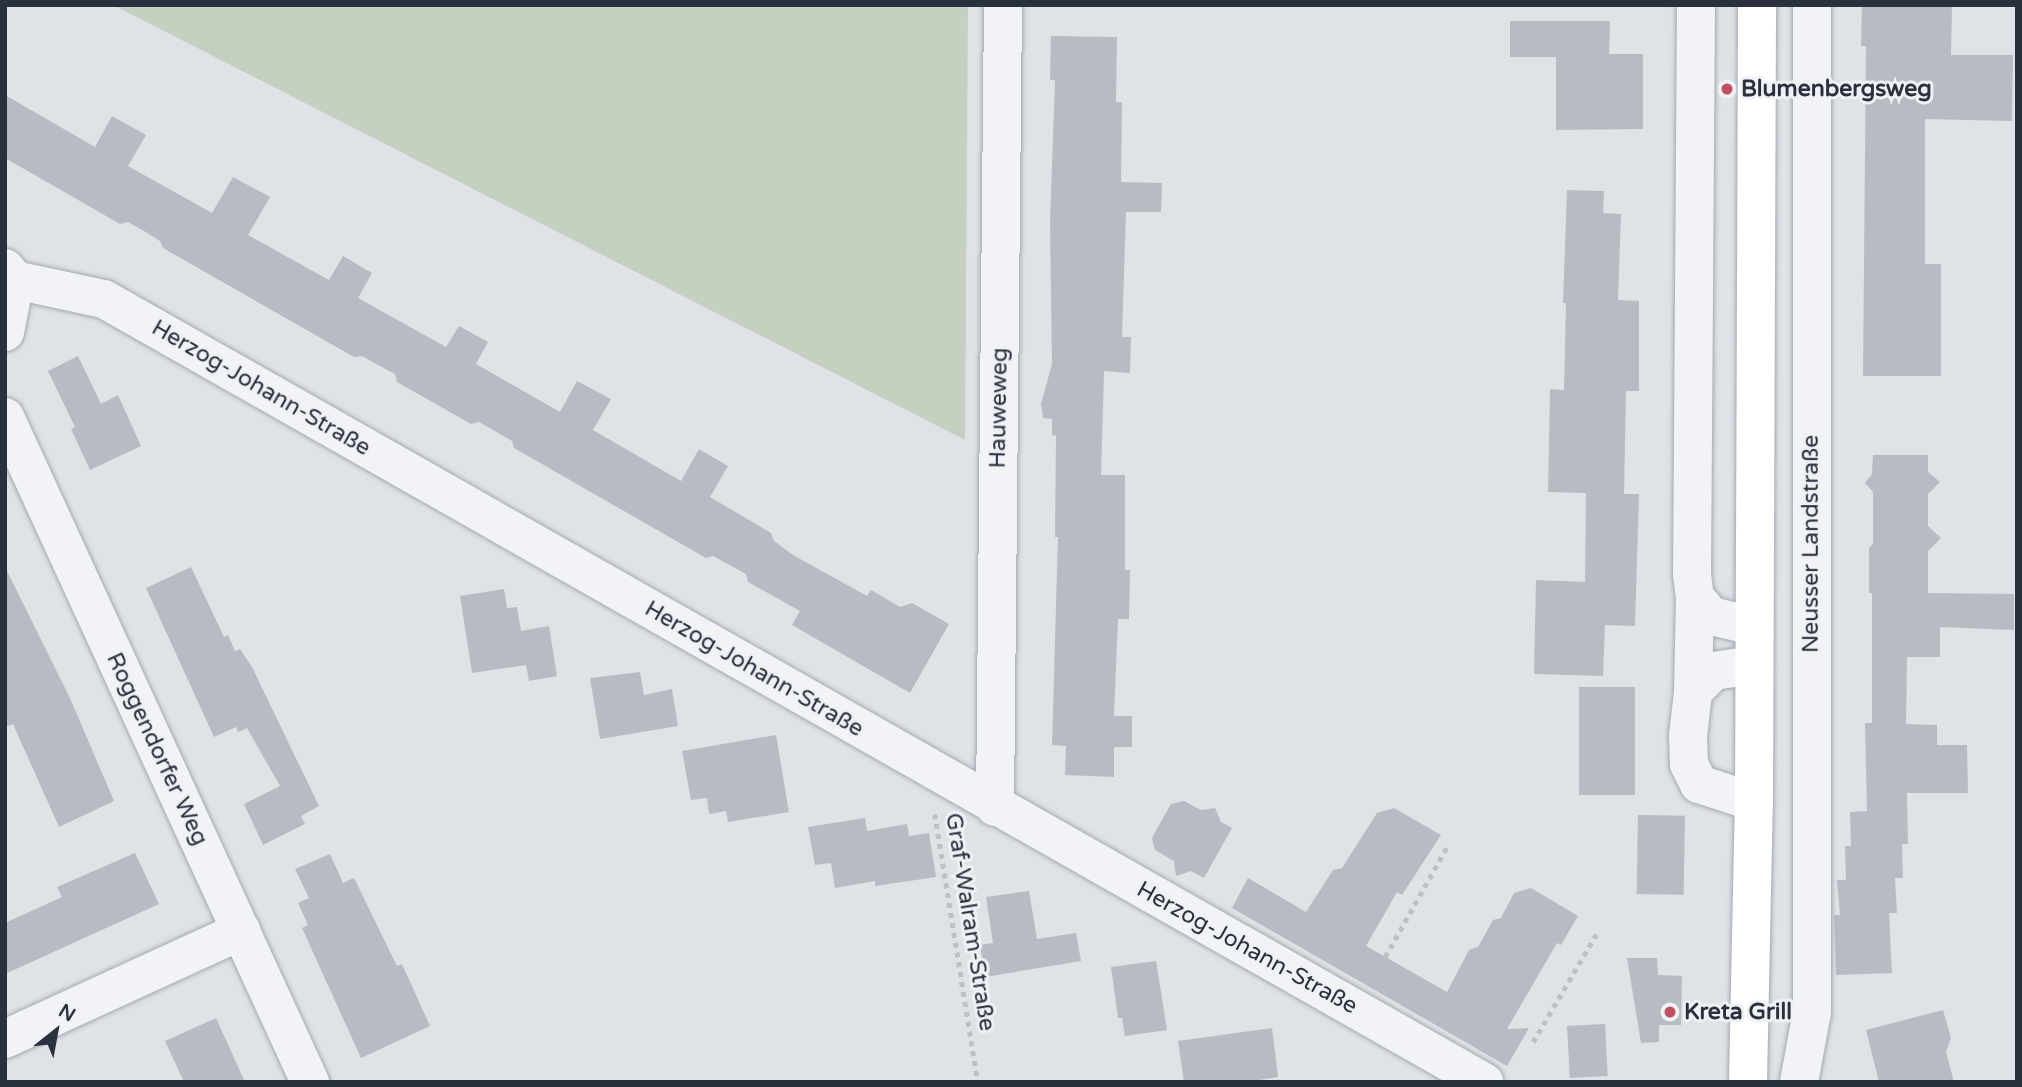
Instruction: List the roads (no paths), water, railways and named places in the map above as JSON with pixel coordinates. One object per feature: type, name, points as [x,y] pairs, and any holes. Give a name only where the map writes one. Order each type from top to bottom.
[{"type":"main road","points":[[1748,1082],[1754,802],[1757,5]]},
{"type":"street","points":[[1696,5],[1692,574],[1695,597],[1689,764],[1699,784],[1754,802]]},
{"type":"street","name":"Neusser Landstraße","points":[[1799,1082],[1812,1012],[1812,5]]},
{"type":"street","name":"Hauweweg","points":[[995,807],[1003,9]]},
{"type":"street","points":[[5,332],[10,274]]},
{"type":"street","name":"Herzog-Johann-Straße","points":[[10,274],[104,299],[995,807],[1484,1082]]},
{"type":"street","name":"Roggendorfer Weg","points":[[5,417],[310,1082]]},
{"type":"street","points":[[1695,597],[1711,616],[1754,626]]},
{"type":"street","points":[[1693,692],[1713,671],[1754,665]]},
{"type":"street","points":[[5,1039],[241,931]]},
{"type":"place","name":"Blumenbergsweg","points":[[1727,89]]},
{"type":"place","name":"Kreta Grill","points":[[1670,1012]]}]
